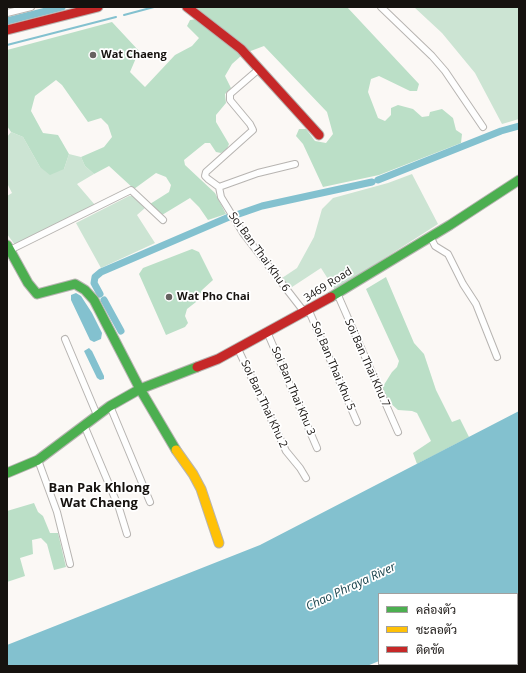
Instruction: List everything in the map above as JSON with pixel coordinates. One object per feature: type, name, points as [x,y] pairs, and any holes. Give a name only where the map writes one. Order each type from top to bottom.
[{"type":"street","points":[[7,13],[31,7]]},
{"type":"street","points":[[7,30],[98,7]]},
{"type":"street","points":[[187,7],[241,49],[319,136]]},
{"type":"street","points":[[380,7],[432,56],[445,71],[483,127]]},
{"type":"street","name":"Soi Ban Thai Khu 6","points":[[259,69],[230,94],[230,100],[250,124],[253,130],[206,172],[205,176],[218,187],[221,197],[243,233],[307,312]]},
{"type":"street","points":[[218,187],[258,173],[295,164]]},
{"type":"street","name":"3469 Road","points":[[7,473],[38,460],[97,415],[140,389],[238,349],[307,312],[450,225],[519,180]]},
{"type":"street","points":[[163,220],[131,190],[8,248],[28,283],[37,294],[46,293],[75,284],[85,290],[99,310],[168,439],[193,474],[201,489],[219,543]]},
{"type":"street","points":[[430,236],[435,246],[448,254],[463,284],[476,304],[497,357]]},
{"type":"street","name":"Soi Ban Thai Khu 7","points":[[337,293],[398,432]]},
{"type":"street","name":"Soi Ban Thai Khu 5","points":[[307,312],[357,422]]},
{"type":"street","name":"Soi Ban Thai Khu 3","points":[[268,334],[317,448]]},
{"type":"street","points":[[66,339],[97,415]]},
{"type":"street","name":"Soi Ban Thai Khu 2","points":[[238,349],[286,451],[306,478]]},
{"type":"street","points":[[110,406],[150,502]]},
{"type":"street","points":[[84,425],[119,508],[127,534]]},
{"type":"street","points":[[38,460],[56,512],[70,564]]},
{"type":"green space","points":[[195,7],[347,7],[419,84],[417,91],[410,91],[379,76],[371,79],[368,92],[378,118],[385,121],[391,115],[391,108],[398,105],[413,109],[422,117],[429,116],[430,112],[442,109],[453,118],[456,130],[462,134],[461,143],[379,175],[323,187],[303,144],[296,136],[299,129],[306,129],[315,141],[326,143],[333,134],[327,112],[264,46],[248,52]]},
{"type":"green space","points":[[414,7],[519,7],[519,119],[502,124],[475,73],[442,33]]},
{"type":"green space","points":[[197,19],[233,47],[241,56],[232,64],[225,76],[231,88],[225,94],[226,103],[216,115],[216,122],[229,144],[227,149],[221,153],[216,152],[210,143],[205,143],[184,160],[185,165],[215,193],[226,214],[208,220],[199,207],[190,198],[162,215],[150,204],[169,192],[171,185],[166,177],[156,173],[134,189],[109,166],[94,174],[85,166],[81,157],[104,147],[112,137],[108,125],[101,118],[88,122],[62,85],[56,80],[35,96],[31,111],[43,133],[58,135],[69,154],[64,169],[50,175],[40,167],[23,137],[11,132],[7,126],[7,50],[112,22],[139,51],[130,72],[145,87],[175,55],[192,46],[199,38],[187,26],[190,20]]},
{"type":"green space","points":[[11,132],[23,137],[40,167],[64,169],[69,154],[81,157],[85,166],[94,174],[77,184],[95,205],[15,245],[7,234],[7,196],[12,193],[7,183],[7,137]]},
{"type":"green space","points":[[412,174],[438,224],[335,290],[321,268],[289,289],[282,278],[297,268],[314,237],[322,209],[333,198],[388,183]]},
{"type":"green space","points":[[129,196],[133,196],[145,208],[137,215],[155,243],[101,268],[76,223]]},
{"type":"green space","points":[[192,249],[199,252],[213,280],[202,290],[196,302],[187,309],[185,316],[188,323],[185,327],[166,335],[139,274],[143,268]]},
{"type":"green space","points":[[386,277],[414,343],[424,354],[436,390],[452,422],[460,419],[469,437],[417,464],[413,453],[431,441],[417,413],[398,410],[388,401],[382,388],[397,367],[399,361],[366,289]]},
{"type":"green space","points":[[34,503],[38,512],[43,516],[50,533],[58,533],[66,567],[54,570],[47,544],[41,538],[32,540],[33,554],[20,558],[25,576],[7,582],[7,511]]},
{"type":"water","points":[[76,293],[81,296],[92,313],[102,333],[101,339],[94,342],[90,340],[71,300],[71,295]]},
{"type":"water","points":[[89,348],[92,351],[104,379],[100,380],[97,378],[84,351]]},
{"type":"water","name":"Chao Phraya River","points":[[519,411],[518,600],[518,593],[378,593],[378,661],[367,666],[7,666],[7,645],[260,545]]},
{"type":"waterway","points":[[7,21],[62,7]]},
{"type":"waterway","points":[[124,15],[154,7]]},
{"type":"waterway","points":[[7,45],[116,17]]},
{"type":"waterway","points":[[378,180],[501,131],[519,126]]},
{"type":"waterway","points":[[236,215],[262,206],[372,182]]},
{"type":"waterway","points":[[100,294],[94,283],[95,277],[101,272],[229,217]]},
{"type":"waterway","points":[[104,300],[121,331]]},
{"type":"traffic: fast","points":[[331,297],[450,225],[519,180]]},
{"type":"traffic: fast","points":[[7,245],[28,283],[37,294],[75,284],[85,290],[94,300],[140,389],[176,450]]},
{"type":"traffic: fast","points":[[7,473],[38,460],[110,406],[140,389],[197,367]]},
{"type":"traffic: slow","points":[[176,450],[193,474],[201,489],[219,543]]},
{"type":"traffic: jam","points":[[7,30],[98,7]]},
{"type":"traffic: jam","points":[[187,7],[241,49],[319,135]]},
{"type":"traffic: jam","points":[[197,367],[218,359],[331,297]]},
{"type":"place","name":"Wat Chaeng","points":[[93,55]]},
{"type":"place","name":"Wat Pho Chai","points":[[169,297]]},
{"type":"district","name":"Ban Pak Khlong Wat Chaeng","points":[[99,496]]}]
